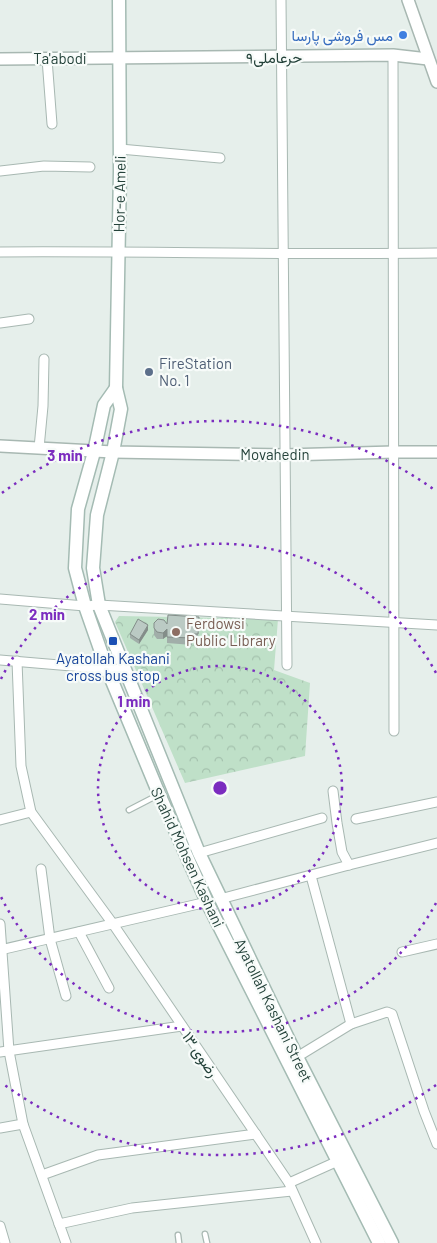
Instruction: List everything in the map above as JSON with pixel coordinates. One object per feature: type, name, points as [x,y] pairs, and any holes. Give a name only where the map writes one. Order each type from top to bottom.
[{"type":"main road","name":"Hor-e Ameli","points":[[112,452],[120,409],[116,388],[120,149],[119,0]]},
{"type":"main road","points":[[94,452],[104,405],[116,388]]},
{"type":"main road","name":"Shahid Mohsen Kashani","points":[[94,452],[78,509],[75,568],[85,606],[107,669],[159,794],[207,902],[379,1243]]},
{"type":"main road","points":[[99,605],[93,568],[97,516],[112,452]]},
{"type":"main road","name":"Ayatollah Kashani Street","points":[[99,605],[199,853],[220,900],[297,1057],[392,1243]]},
{"type":"main road","points":[[207,902],[220,900]]},
{"type":"street","points":[[282,0],[287,665]]},
{"type":"street","points":[[408,0],[433,58],[437,82]]},
{"type":"street","name":"حرعاملی۹","points":[[120,58],[393,55],[433,58]]},
{"type":"street","points":[[393,55],[394,731]]},
{"type":"street","points":[[47,58],[52,124]]},
{"type":"street","name":"Ta'abodi","points":[[0,59],[120,58]]},
{"type":"street","points":[[120,149],[220,158]]},
{"type":"street","points":[[0,171],[44,166],[90,167]]},
{"type":"street","points":[[0,252],[437,253]]},
{"type":"street","points":[[0,323],[29,319]]},
{"type":"street","points":[[39,448],[43,406],[44,359]]},
{"type":"street","name":"Movahedin","points":[[0,446],[94,452],[285,455],[437,452]]},
{"type":"street","points":[[0,599],[85,606],[99,605],[437,625]]},
{"type":"street","points":[[0,660],[125,669]]},
{"type":"street","points":[[0,820],[31,812],[21,766],[17,661]]},
{"type":"street","points":[[333,791],[342,852],[349,865]]},
{"type":"street","points":[[356,819],[437,802]]},
{"type":"street","name":"رضوی ۱۳","points":[[31,812],[113,924],[256,1134],[290,1187],[316,1243]]},
{"type":"street","points":[[199,853],[322,818]]},
{"type":"street","points":[[220,900],[437,843]]},
{"type":"street","points":[[42,869],[50,939],[66,996]]},
{"type":"street","points":[[311,876],[351,1024]]},
{"type":"street","points":[[0,950],[207,902]]},
{"type":"street","points":[[0,924],[4,1051],[23,1124],[66,1243]]},
{"type":"street","points":[[79,932],[109,988]]},
{"type":"street","points":[[402,952],[437,944]]},
{"type":"street","points":[[297,1057],[351,1024],[387,1012],[392,1014],[437,1144]]},
{"type":"street","points":[[4,1051],[182,1026]]},
{"type":"street","points":[[0,1128],[23,1124]]},
{"type":"street","points":[[42,1175],[98,1155],[256,1134]]},
{"type":"street","points":[[59,1224],[132,1208],[290,1187],[338,1161]]},
{"type":"street","points":[[0,1226],[5,1243]]},
{"type":"lane","points":[[129,810],[159,794]]},
{"type":"lane","points":[[205,1234],[206,1243]]},
{"type":"lane","points":[[178,1235],[179,1243]]},
{"type":"green space","points":[[119,616],[278,619],[274,670],[310,683],[305,756],[185,783],[115,622]]},
{"type":"building","name":"Ferdowsi Public Library","points":[[168,615],[199,617],[198,634],[192,634],[192,638],[167,637],[167,629],[163,633],[157,632],[154,628],[154,623],[158,619],[164,620],[167,624]]},
{"type":"building","points":[[138,619],[148,625],[139,640],[130,634]]},
{"type":"place","name":"مس فروشی پارسا","points":[[403,35]]},
{"type":"place","name":"FireStation No. 1","points":[[149,372]]},
{"type":"place","name":"Ferdowsi Public Library","points":[[176,632]]},
{"type":"place","name":"Ayatollah Kashani cross bus stop","points":[[113,641]]}]
